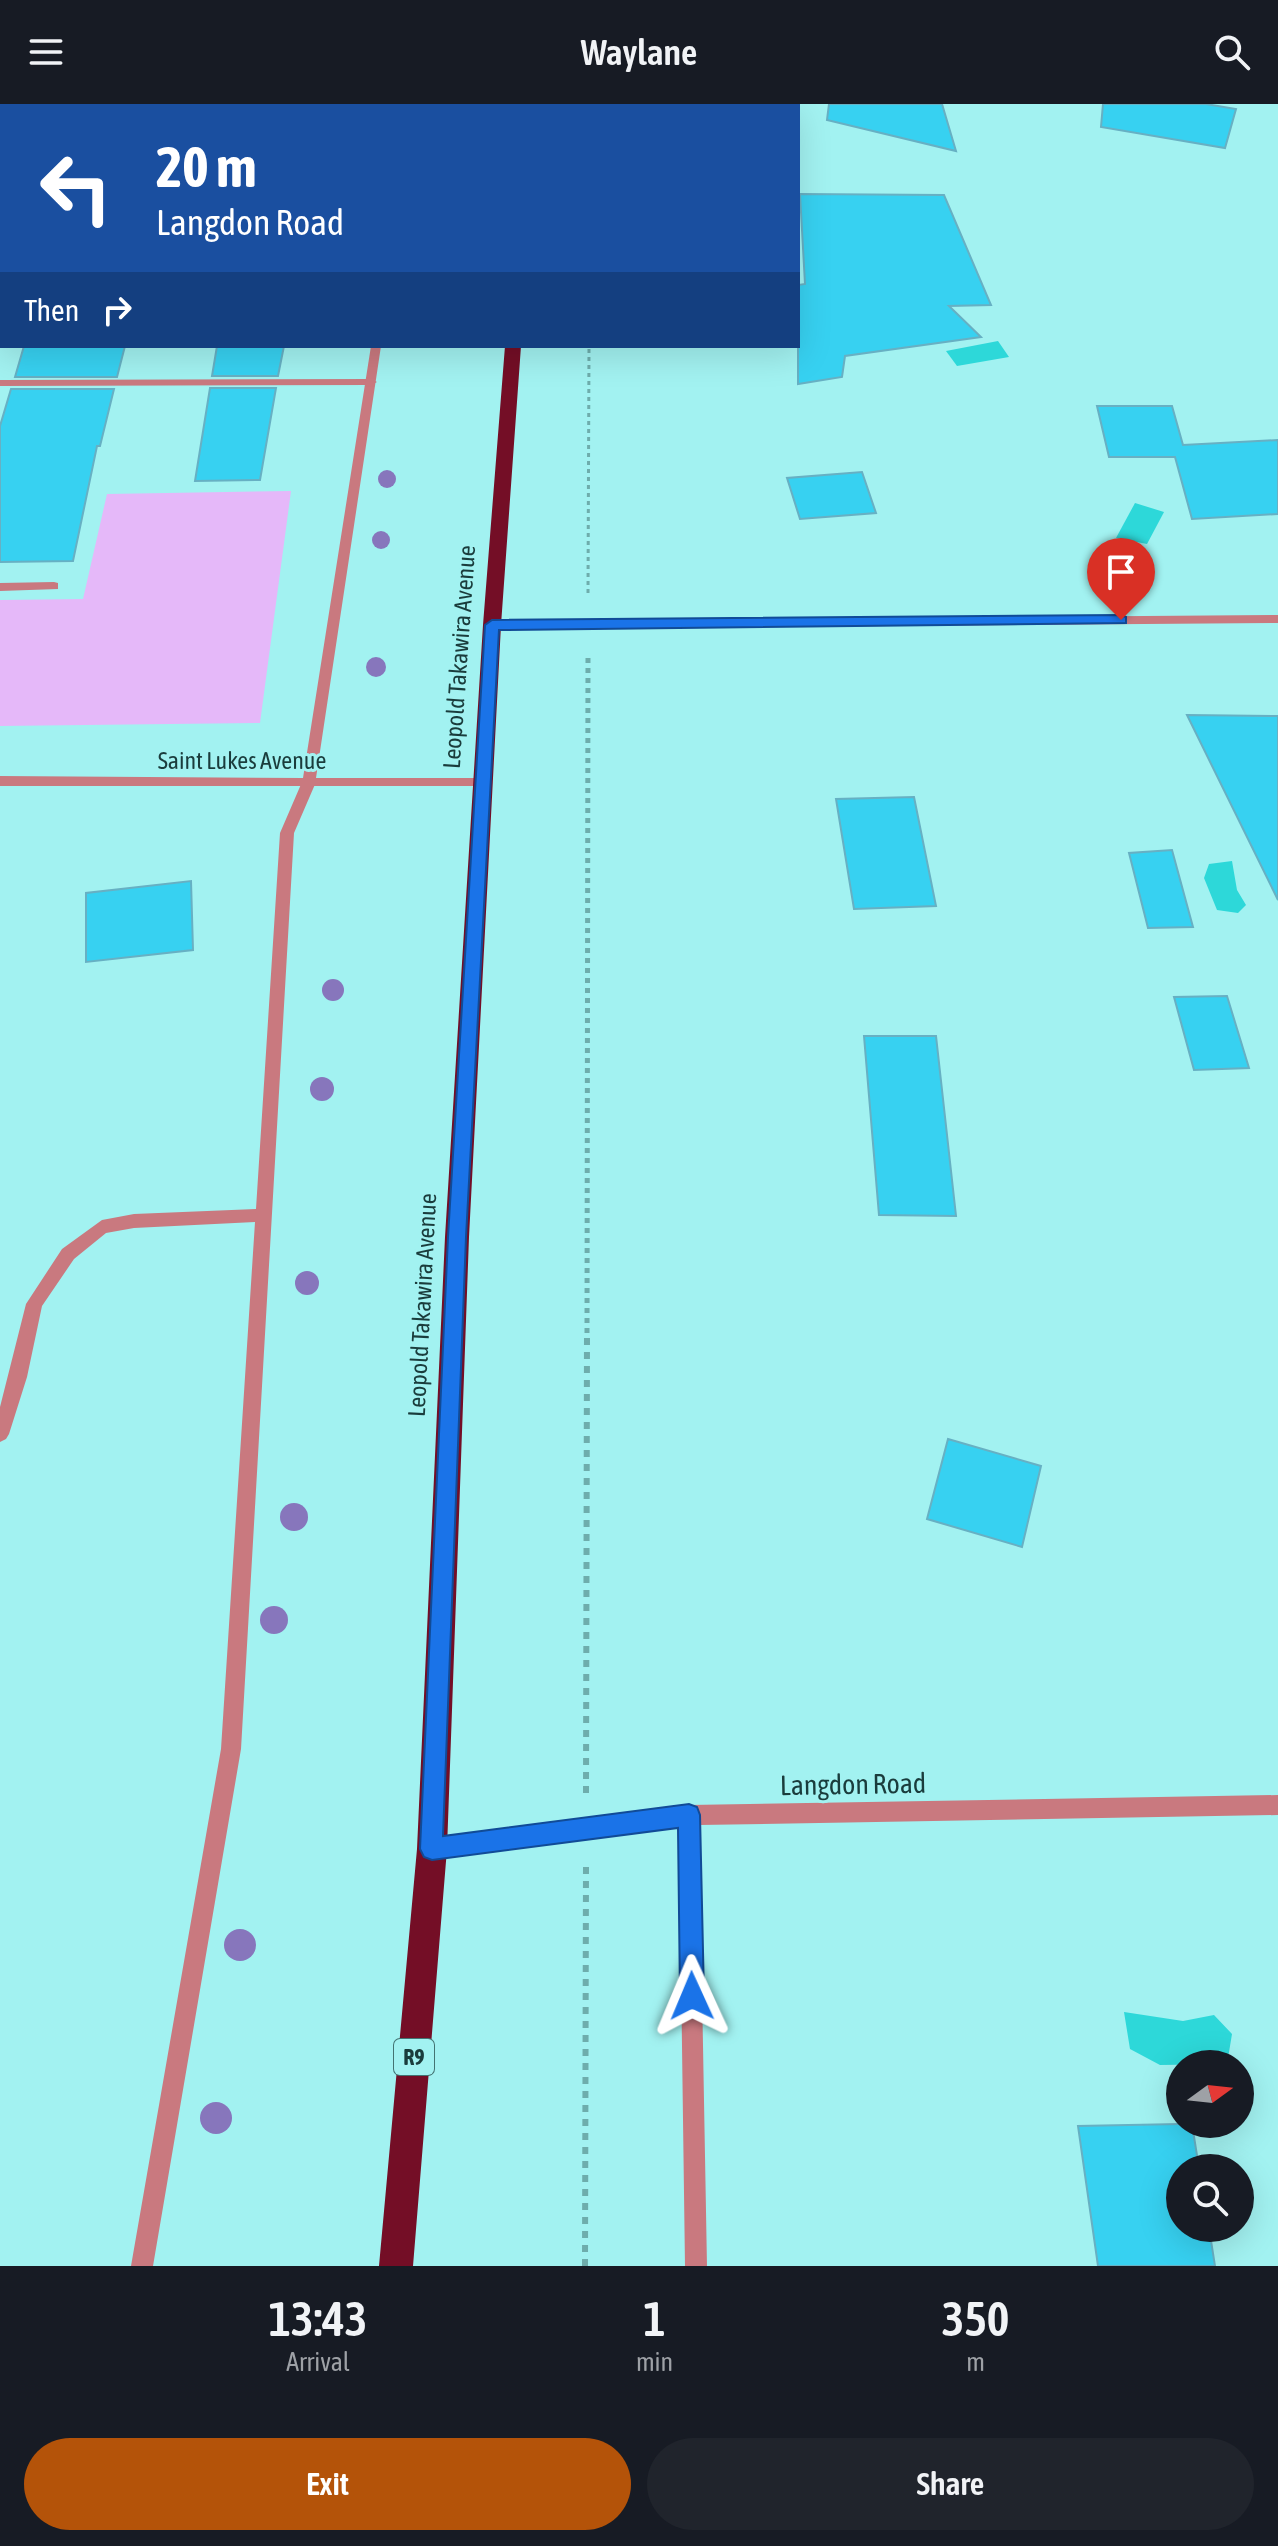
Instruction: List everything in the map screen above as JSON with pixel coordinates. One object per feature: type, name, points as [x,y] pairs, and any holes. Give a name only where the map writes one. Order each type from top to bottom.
[{"type":"highway","name":"Leopold Takawira Avenue","points":[[396,2266],[432,1849],[456,1253],[492,625],[513,348]]},
{"type":"street","points":[[142,2266],[231,1749],[287,833],[309,782],[376,348]]},
{"type":"street","points":[[0,383],[371,382]]},
{"type":"street","points":[[0,587],[54,586]]},
{"type":"street","points":[[492,625],[1278,619]]},
{"type":"street","name":"Saint Lukes Avenue","points":[[0,781],[483,783]]},
{"type":"street","points":[[0,1434],[18,1377],[34,1304],[68,1254],[102,1227],[134,1221],[264,1215]]},
{"type":"street","name":"Langdon Road","points":[[432,1849],[689,1815],[1278,1805]]},
{"type":"street","points":[[689,1815],[696,2266]]},
{"type":"path","points":[[585,2266],[589,348]]},
{"type":"shaded area","points":[[291,491],[260,723],[0,726],[0,600],[83,599],[107,494]]},
{"type":"water","points":[[998,341],[1009,357],[957,366],[946,351]]},
{"type":"water","points":[[1135,503],[1164,512],[1147,544],[1116,538]]},
{"type":"water","points":[[1232,861],[1237,890],[1246,905],[1238,913],[1217,910],[1204,878],[1209,864]]},
{"type":"water","points":[[1124,2012],[1183,2021],[1214,2015],[1232,2034],[1229,2050],[1166,2050],[1166,2065],[1160,2065],[1130,2049]]},
{"type":"building","points":[[829,104],[942,104],[956,151],[827,120]]},
{"type":"building","points":[[1103,104],[1206,104],[1236,109],[1225,148],[1101,127]]},
{"type":"building","points":[[800,194],[944,195],[991,305],[949,306],[981,337],[845,356],[842,377],[798,384],[800,285],[805,284]]},
{"type":"building","points":[[23,348],[124,348],[117,377],[15,377]]},
{"type":"building","points":[[217,348],[284,348],[278,376],[212,376]]},
{"type":"building","points":[[210,388],[276,388],[260,480],[195,481]]},
{"type":"building","points":[[11,389],[114,389],[100,446],[97,446],[73,561],[0,562],[0,426]]},
{"type":"building","points":[[1097,406],[1172,406],[1183,445],[1278,440],[1278,514],[1192,519],[1175,457],[1109,457]]},
{"type":"building","points":[[862,472],[876,513],[800,519],[787,478]]},
{"type":"building","points":[[1187,715],[1278,716],[1278,900]]},
{"type":"building","points":[[914,797],[936,906],[854,909],[836,799]]},
{"type":"building","points":[[1172,850],[1193,927],[1148,928],[1129,853]]},
{"type":"building","points":[[191,881],[193,950],[86,962],[86,893]]},
{"type":"building","points":[[1227,996],[1249,1068],[1194,1070],[1174,997]]},
{"type":"building","points":[[864,1036],[936,1036],[956,1216],[879,1215]]},
{"type":"building","points":[[948,1439],[1041,1466],[1022,1547],[927,1519]]},
{"type":"building","points":[[1166,2124],[1166,2138],[1194,2138],[1197,2154],[1166,2154],[1166,2242],[1211,2242],[1215,2266],[1098,2266],[1078,2126]]},
{"type":"route","points":[[692,1996],[689,1815],[432,1849],[457,1237],[492,625],[1121,620]]}]
